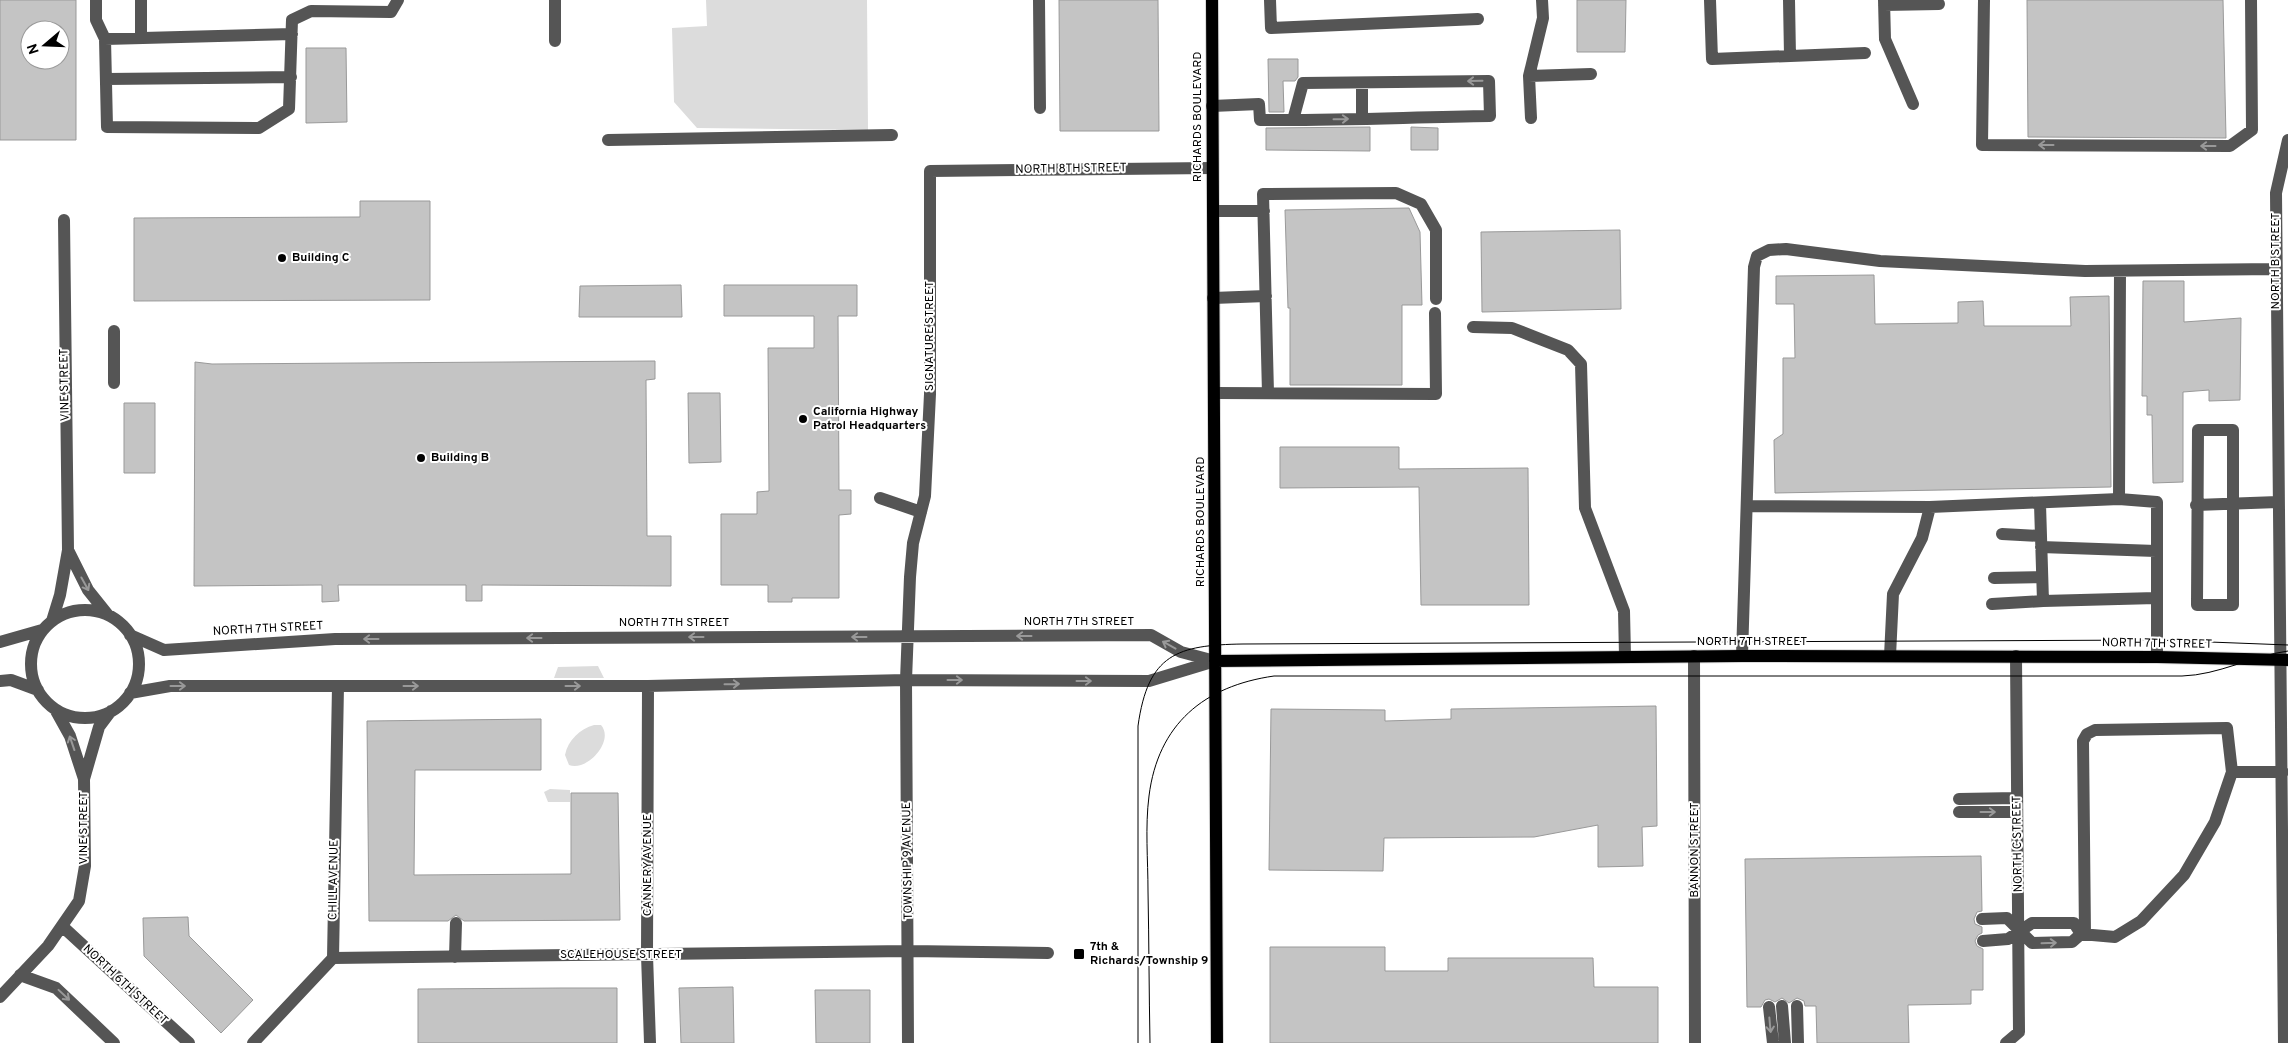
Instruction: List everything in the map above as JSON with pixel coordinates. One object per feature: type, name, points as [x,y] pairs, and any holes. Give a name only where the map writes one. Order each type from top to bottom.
[{"type":"main road","name":"RICHARDS BOULEVARD","points":[[1212,0],[1217,1043]]},
{"type":"main road","name":"NORTH 7TH STREET","points":[[1215,661],[1625,656],[2016,656],[2283,660]]},
{"type":"street","points":[[96,0],[96,20],[105,39],[107,127],[259,128],[289,110],[292,20],[311,11],[372,6],[391,12],[398,0]]},
{"type":"street","points":[[141,0],[141,38]]},
{"type":"street","points":[[554,41],[555,0]]},
{"type":"street","points":[[1040,0],[1040,108]]},
{"type":"street","points":[[1270,0],[1271,28],[1478,19]]},
{"type":"street","points":[[1531,118],[1529,76],[1543,18],[1542,0]]},
{"type":"street","points":[[1710,0],[1712,59],[1865,53]]},
{"type":"street","points":[[1789,0],[1790,56]]},
{"type":"street","points":[[1984,0],[1982,145],[2230,146],[2252,130],[2251,0]]},
{"type":"street","points":[[1913,104],[1885,39],[1884,2],[1939,4]]},
{"type":"street","points":[[105,39],[292,34]]},
{"type":"street","points":[[1529,76],[1591,74]]},
{"type":"street","points":[[106,79],[290,77]]},
{"type":"street","points":[[1212,106],[1259,104],[1260,120],[1293,120],[1362,119],[1490,116],[1489,81],[1303,84],[1293,120]]},
{"type":"street","points":[[1362,83],[1362,119]]},
{"type":"street","points":[[608,140],[892,136]]},
{"type":"street","name":"NORTH B STREET","points":[[2284,1043],[2286,1020],[2283,660],[2278,502],[2282,330],[2276,269],[2276,193],[2288,140]]},
{"type":"street","name":"NORTH 8TH STREET","points":[[930,171],[1212,168]]},
{"type":"street","name":"SIGNATURE STREET","points":[[906,680],[910,577],[913,543],[925,496],[930,394],[930,171]]},
{"type":"street","points":[[1268,393],[1263,194],[1396,193],[1421,204],[1436,230],[1436,299]]},
{"type":"street","points":[[1213,211],[1264,211]]},
{"type":"street","name":"VINE STREET","points":[[52,621],[60,595],[68,550],[64,220]]},
{"type":"street","points":[[1742,656],[1754,267],[1757,256],[1769,250],[1786,250],[1880,261],[2120,271],[2276,269]]},
{"type":"street","points":[[2119,499],[2120,271]]},
{"type":"street","points":[[1213,298],[1266,296]]},
{"type":"street","points":[[1214,393],[1436,394],[1436,313]]},
{"type":"street","points":[[1473,327],[1512,328],[1568,350],[1581,364],[1585,508],[1624,611],[1625,656]]},
{"type":"street","points":[[114,332],[114,383]]},
{"type":"street","points":[[2198,430],[2233,430],[2233,504],[2233,605],[2197,605],[2196,505],[2198,430]]},
{"type":"street","points":[[880,498],[921,512]]},
{"type":"street","points":[[1747,506],[1930,507],[2040,504],[2119,499],[2157,502],[2157,657]]},
{"type":"street","points":[[2196,505],[2278,502]]},
{"type":"street","points":[[2040,504],[2043,601]]},
{"type":"street","points":[[1890,656],[1893,594],[1922,538],[1930,507]]},
{"type":"street","points":[[2002,534],[2041,542],[2156,551]]},
{"type":"street","name":"VINE STREET","points":[[68,550],[88,590],[108,615]]},
{"type":"street","points":[[1994,578],[2042,577]]},
{"type":"street","points":[[1992,604],[2156,598]]},
{"type":"street","points":[[79,610],[94,610],[108,615],[120,623],[130,635],[138,654],[138,674],[130,693],[111,711],[97,716],[83,718],[68,715],[55,709],[38,690],[32,675],[31,660],[34,644],[42,630],[65,613],[79,610]]},
{"type":"street","points":[[0,642],[42,630]]},
{"type":"street","name":"NORTH 7TH STREET","points":[[130,635],[164,650],[335,639],[1152,635],[1182,652],[1215,661]]},
{"type":"street","name":"BANNON STREET","points":[[1694,656],[1695,1043]]},
{"type":"street","name":"NORTH C STREET","points":[[2006,1043],[2019,1032],[2016,656]]},
{"type":"street","name":"NORTH 7TH STREET","points":[[130,693],[170,686],[648,686],[906,680],[1149,681],[1215,661]]},
{"type":"street","points":[[0,681],[12,680],[38,690]]},
{"type":"street","name":"TOWNSHIP 9 AVENUE","points":[[906,680],[909,950],[908,1043]]},
{"type":"street","name":"CHILL AVENUE","points":[[333,958],[338,686]]},
{"type":"street","name":"CANNERY AVENUE","points":[[648,686],[647,955],[650,1043]]},
{"type":"street","name":"VINE STREET","points":[[55,709],[70,736],[84,779]]},
{"type":"street","name":"VINE STREET","points":[[0,997],[48,946],[78,901],[85,866],[84,779],[99,728],[111,711]]},
{"type":"street","points":[[1982,919],[2007,918],[2032,943],[2072,942],[2083,935],[2115,937],[2141,921],[2184,875],[2215,822],[2232,772],[2228,728],[2095,730],[2087,734],[2083,741],[2083,935]]},
{"type":"street","points":[[2232,772],[2283,772]]},
{"type":"street","points":[[2017,798],[1959,805],[2017,812]]},
{"type":"street","points":[[455,957],[456,923]]},
{"type":"street","points":[[1982,941],[2008,939],[2032,923],[2074,923],[2083,935]]},
{"type":"street","name":"NORTH 6TH STREET","points":[[62,926],[189,1043]]},
{"type":"street","name":"SCALEHOUSE STREET","points":[[333,958],[909,950],[1048,952]]},
{"type":"street","points":[[253,1043],[333,958]]},
{"type":"street","points":[[20,975],[56,988],[114,1043]]},
{"type":"street","points":[[1782,1006],[1785,1043]]},
{"type":"street","points":[[1796,1006],[1798,1043]]},
{"type":"street","points":[[1769,1007],[1773,1043]]},
{"type":"shaded area","points":[[706,0],[867,0],[868,130],[697,128],[674,102],[672,28],[707,26]]},
{"type":"shaded area","points":[[598,666],[604,678],[554,678],[558,667]]},
{"type":"shaded area","points":[[594,725],[601,725],[604,732],[602,747],[591,760],[584,764],[569,765],[565,755],[572,740],[579,732]]},
{"type":"shaded area","points":[[550,789],[570,790],[570,802],[548,802],[544,792]]},
{"type":"building","points":[[0,0],[76,0],[76,140],[0,140]]},
{"type":"building","points":[[1059,0],[1158,0],[1159,131],[1060,131]]},
{"type":"building","points":[[1577,0],[1626,0],[1625,52],[1577,52]]},
{"type":"building","points":[[2027,0],[2223,0],[2226,138],[2028,137]]},
{"type":"building","points":[[306,48],[346,48],[347,122],[306,123]]},
{"type":"building","points":[[1268,59],[1298,59],[1298,77],[1295,81],[1283,81],[1284,112],[1269,112]]},
{"type":"building","points":[[1370,127],[1370,151],[1266,150],[1266,128]]},
{"type":"building","points":[[1411,127],[1438,128],[1438,150],[1411,150]]},
{"type":"building","name":"Building C","points":[[360,201],[430,201],[430,300],[134,301],[134,218],[360,217]]},
{"type":"building","points":[[1409,208],[1420,232],[1422,305],[1402,305],[1402,385],[1290,385],[1290,308],[1288,308],[1285,210]]},
{"type":"building","points":[[1620,230],[1621,309],[1482,312],[1481,232]]},
{"type":"building","points":[[1874,275],[1875,324],[1958,323],[1958,302],[1983,301],[1984,326],[2071,326],[2070,297],[2109,296],[2111,487],[1775,493],[1774,440],[1783,434],[1783,358],[1795,358],[1794,304],[1776,304],[1776,276]]},
{"type":"building","points":[[2143,281],[2184,281],[2184,322],[2241,318],[2240,400],[2209,401],[2209,390],[2183,392],[2183,482],[2153,483],[2152,415],[2147,415],[2147,396],[2142,396]]},
{"type":"building","points":[[681,285],[682,317],[579,317],[580,286]]},
{"type":"building","name":"California Highway Patrol Headquarters","points":[[724,285],[857,285],[857,316],[838,316],[839,490],[851,490],[851,514],[839,515],[839,598],[792,598],[792,602],[768,602],[768,585],[721,585],[721,514],[757,514],[757,492],[769,491],[768,348],[814,348],[814,316],[724,316]]},
{"type":"building","name":"Building B","points":[[655,361],[655,379],[646,380],[647,536],[671,536],[671,586],[482,585],[482,601],[466,601],[466,585],[338,585],[339,601],[322,602],[322,585],[194,586],[195,362],[212,364]]},
{"type":"building","points":[[688,393],[720,393],[721,462],[689,463]]},
{"type":"building","points":[[124,403],[155,403],[155,473],[124,473]]},
{"type":"building","points":[[1280,447],[1399,447],[1399,469],[1528,468],[1529,605],[1421,605],[1419,487],[1280,488]]},
{"type":"building","points":[[1656,706],[1657,826],[1642,827],[1643,866],[1598,867],[1598,825],[1534,837],[1384,838],[1383,871],[1269,870],[1271,709],[1385,710],[1385,721],[1451,719],[1451,709]]},
{"type":"building","points":[[541,719],[541,770],[415,770],[414,875],[571,874],[571,793],[618,793],[620,920],[464,921],[456,915],[448,921],[369,921],[367,721]]},
{"type":"building","points":[[1981,856],[1982,911],[1977,912],[1974,919],[1975,924],[1982,927],[1982,933],[1978,935],[1975,941],[1977,946],[1983,949],[1983,990],[1971,990],[1971,1004],[1908,1005],[1909,1043],[1817,1043],[1816,1006],[1805,1006],[1804,1001],[1797,998],[1789,1003],[1782,998],[1775,1002],[1769,999],[1765,1000],[1761,1007],[1747,1007],[1745,859]]},
{"type":"building","points":[[188,917],[189,936],[253,1000],[221,1033],[144,956],[143,918]]},
{"type":"building","points":[[1270,947],[1385,947],[1385,971],[1448,971],[1448,958],[1593,958],[1594,987],[1658,987],[1658,1043],[1270,1043]]},
{"type":"building","points":[[733,987],[734,1043],[681,1043],[679,988]]},
{"type":"building","points":[[617,988],[617,1043],[418,1043],[418,989]]},
{"type":"building","points":[[815,990],[870,990],[870,1043],[816,1043]]},
{"type":"tram line","points":[[1138,1043],[1138,726],[1149,683],[1158,669],[1170,658],[1183,651],[1200,647],[1243,644],[2157,640],[2288,645]]},
{"type":"tram line","points":[[1150,1043],[1147,832],[1149,796],[1154,771],[1162,748],[1174,729],[1189,713],[1206,699],[1226,689],[1249,681],[1274,676],[2182,676],[2222,669],[2274,653],[2288,651]]},
{"type":"place","name":"Building C","points":[[282,258]]},
{"type":"place","name":"California Highway Patrol Headquarters","points":[[803,419]]},
{"type":"place","name":"Building B","points":[[421,458]]},
{"type":"place","name":"7th & Richards/Township 9","points":[[1079,954]]}]
